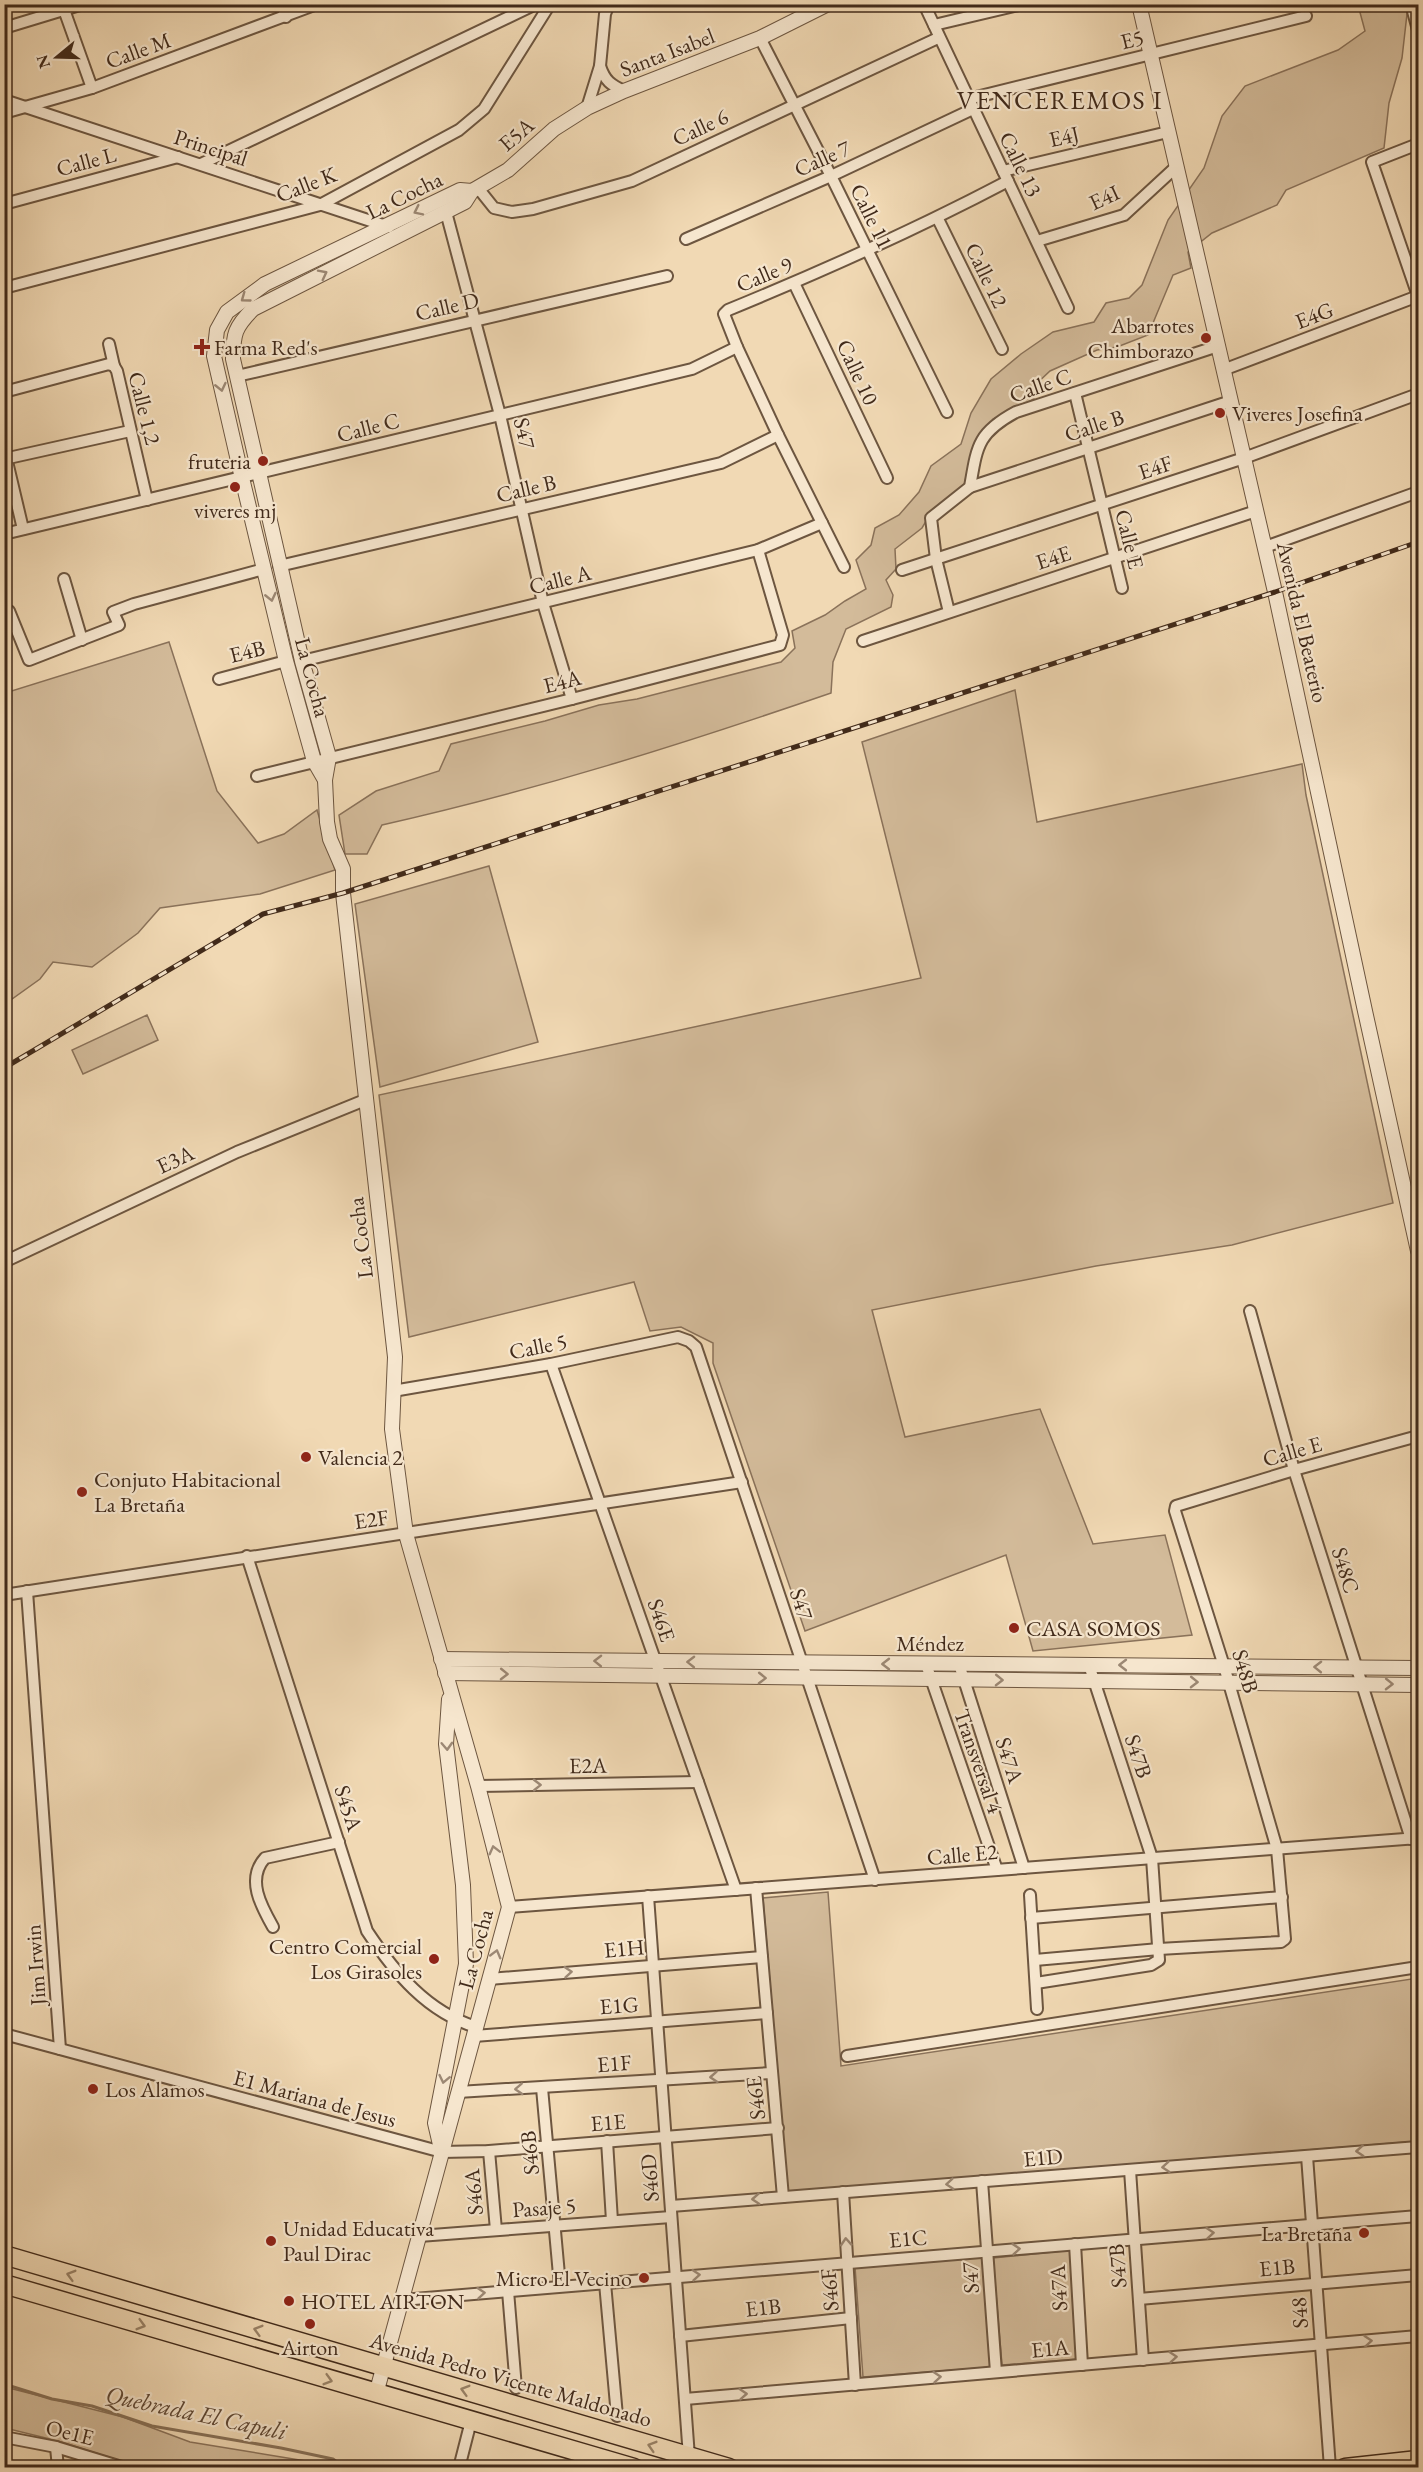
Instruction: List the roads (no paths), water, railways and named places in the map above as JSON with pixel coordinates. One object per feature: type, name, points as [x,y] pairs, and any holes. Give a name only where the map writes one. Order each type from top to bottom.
[{"type":"main road","name":"Avenida Pedro Vicente Maldonado","points":[[4,2255],[729,2468]]},
{"type":"main road","points":[[4,2284],[634,2468]]},
{"type":"main road","points":[[1345,2468],[1419,2460]]},
{"type":"street","points":[[4,28],[82,4]]},
{"type":"street","points":[[281,4],[286,17]]},
{"type":"street","name":"Calle M","points":[[4,112],[92,88],[317,4]]},
{"type":"street","points":[[201,164],[536,4]]},
{"type":"street","name":"Calle K","points":[[4,288],[320,205],[459,130],[484,110],[550,4]]},
{"type":"street","points":[[587,108],[600,66],[605,14],[609,4]]},
{"type":"street","name":"Santa Isabel","points":[[587,108],[624,91],[760,38],[828,4]]},
{"type":"street","name":"Calle 13","points":[[924,4],[938,38],[1068,308]]},
{"type":"street","points":[[934,25],[1023,4]]},
{"type":"street","name":"Avenida El Beaterio","points":[[1139,4],[1265,547],[1419,1251]]},
{"type":"street","points":[[1411,4],[1419,30]]},
{"type":"street","points":[[63,8],[92,88]]},
{"type":"street","name":"E5","points":[[968,99],[1306,16]]},
{"type":"street","name":"Calle 11","points":[[760,38],[947,412]]},
{"type":"street","name":"Calle 6","points":[[475,189],[494,208],[512,212],[533,209],[632,181],[938,38]]},
{"type":"street","points":[[600,66],[604,78],[624,91]]},
{"type":"street","name":"Principal","points":[[4,100],[405,232]]},
{"type":"street","name":"E5A","points":[[475,189],[508,170],[554,129],[587,108]]},
{"type":"street","name":"Calle 7","points":[[686,239],[831,176],[973,109]]},
{"type":"street","name":"E4J","points":[[1003,171],[1168,132]]},
{"type":"street","points":[[1418,296],[1372,162],[1419,144]]},
{"type":"street","name":"Calle L","points":[[4,204],[179,157]]},
{"type":"street","name":"E4I","points":[[1036,241],[1124,215],[1176,167]]},
{"type":"street","name":"Calle 9","points":[[844,567],[736,347],[724,314],[728,310],[938,219],[1008,182]]},
{"type":"street","name":"La Cocha","points":[[376,2394],[509,1906],[478,1786],[406,1534],[392,1429],[395,1357],[340,858],[330,839],[325,780],[329,757],[302,661],[232,359],[237,325],[253,309],[465,202],[475,189]]},
{"type":"street","name":"La Cocha","points":[[325,780],[314,762],[286,661],[242,478],[214,356],[217,330],[227,312],[265,284],[460,190],[475,189]]},
{"type":"street","name":"S47","points":[[446,212],[500,415],[543,603],[572,699]]},
{"type":"street","name":"Calle 12","points":[[938,219],[1002,349]]},
{"type":"street","name":"Calle D","points":[[237,376],[667,276]]},
{"type":"street","name":"Calle 10","points":[[794,283],[887,478]]},
{"type":"street","name":"E4G","points":[[1223,370],[1418,296]]},
{"type":"street","points":[[109,344],[114,366]]},
{"type":"street","name":"Calle C","points":[[970,487],[977,448],[996,423],[1016,412],[1218,346]]},
{"type":"street","name":"Calle C","points":[[4,534],[692,369],[736,347]]},
{"type":"street","name":"Calle 1,2","points":[[4,392],[109,364],[114,366],[147,500]]},
{"type":"street","name":"Calle E","points":[[1075,393],[1122,588]]},
{"type":"street","name":"E4F","points":[[902,570],[1244,458],[1419,394]]},
{"type":"street","name":"Calle B","points":[[970,487],[1231,400]]},
{"type":"street","points":[[23,529],[5,457],[130,431]]},
{"type":"street","name":"Calle B","points":[[279,566],[721,463],[778,435]]},
{"type":"street","points":[[950,612],[936,559],[932,518],[970,487]]},
{"type":"street","points":[[1265,547],[1419,492]]},
{"type":"street","name":"E4E","points":[[862,641],[1256,511]]},
{"type":"street","name":"Calle A","points":[[302,661],[758,550],[822,522]]},
{"type":"street","name":"E4A","points":[[257,776],[572,699],[780,645],[783,635],[758,550]]},
{"type":"street","points":[[9,611],[29,660],[119,625],[113,612],[134,604],[264,569]]},
{"type":"street","points":[[64,579],[82,640]]},
{"type":"street","name":"E4B","points":[[219,678],[286,661]]},
{"type":"street","name":"E3A","points":[[4,1262],[237,1152],[365,1100]]},
{"type":"street","name":"S48C","points":[[1250,1311],[1294,1470],[1356,1667],[1415,1839]]},
{"type":"street","name":"Calle 5","points":[[393,1391],[552,1364],[678,1337],[689,1341]]},
{"type":"street","name":"S47","points":[[689,1341],[696,1347],[875,1880]]},
{"type":"street","name":"S46E","points":[[552,1364],[736,1890]]},
{"type":"street","name":"Calle E","points":[[1176,1506],[1294,1470],[1419,1436]]},
{"type":"street","name":"E2F","points":[[4,1595],[742,1482]]},
{"type":"street","name":"S48B","points":[[1035,1960],[1159,1949],[1281,1942],[1286,1936],[1277,1849],[1224,1666],[1175,1511],[1176,1506]]},
{"type":"street","name":"S45A","points":[[247,1556],[368,1931],[387,1962],[414,1992],[475,2032]]},
{"type":"street","name":"Jim Irwin","points":[[27,1591],[60,2049]]},
{"type":"street","name":"Méndez","points":[[443,1666],[656,1662],[1419,1668]]},
{"type":"street","name":"Transversal 4","points":[[926,1664],[997,1870]]},
{"type":"street","name":"S47A","points":[[959,1664],[1024,1868]]},
{"type":"street","name":"S47B","points":[[1089,1665],[1152,1858],[1159,1949]]},
{"type":"street","name":"Méndez","points":[[443,1666],[661,1676],[806,1679],[1419,1685]]},
{"type":"street","name":"La Cocha","points":[[442,2152],[435,2122],[466,1964],[464,1885],[446,1744],[449,1688]]},
{"type":"street","name":"E2A","points":[[478,1786],[698,1782]]},
{"type":"street","name":"Calle E2","points":[[509,1906],[1415,1839]]},
{"type":"street","points":[[273,1927],[260,1904],[256,1884],[257,1866],[265,1858],[339,1842]]},
{"type":"street","name":"S46E","points":[[756,1888],[783,2197]]},
{"type":"street","points":[[1030,1895],[1037,2009]]},
{"type":"street","name":"S46D","points":[[648,1896],[689,2457]]},
{"type":"street","points":[[1031,1918],[1281,1897]]},
{"type":"street","points":[[1036,1983],[1151,1965],[1159,1960],[1159,1949]]},
{"type":"street","name":"E1H","points":[[489,1979],[762,1957]]},
{"type":"street","points":[[847,2055],[1419,1967]]},
{"type":"street","name":"E1G","points":[[475,2032],[657,2022],[767,2013]]},
{"type":"street","name":"E1 Mariana de Jesus","points":[[4,2034],[442,2152]]},
{"type":"street","name":"E1F","points":[[458,2092],[772,2073]]},
{"type":"street","name":"S46B","points":[[542,2088],[560,2286]]},
{"type":"street","name":"E1E","points":[[442,2152],[489,2151],[778,2128]]},
{"type":"street","points":[[607,2141],[612,2222]]},
{"type":"street","name":"E1D","points":[[671,2212],[783,2197],[1419,2147]]},
{"type":"street","name":"S46A","points":[[489,2151],[496,2230]]},
{"type":"street","name":"S48","points":[[1307,2156],[1330,2468]]},
{"type":"street","name":"S47B","points":[[1130,2169],[1143,2360]]},
{"type":"street","name":"S47","points":[[982,2181],[996,2372]]},
{"type":"street","name":"S46F","points":[[843,2192],[855,2385]]},
{"type":"street","name":"Pasaje 5","points":[[419,2236],[612,2222],[671,2212]]},
{"type":"street","name":"E1C","points":[[402,2300],[1419,2216]]},
{"type":"street","name":"S47A","points":[[1075,2244],[1082,2365]]},
{"type":"street","name":"E1B","points":[[1139,2299],[1419,2275]]},
{"type":"street","points":[[605,2283],[617,2416]]},
{"type":"street","points":[[508,2291],[516,2388]]},
{"type":"street","name":"E1B","points":[[680,2336],[851,2318]]},
{"type":"street","name":"E1A","points":[[685,2399],[1419,2336]]},
{"type":"street","points":[[459,2468],[471,2421]]},
{"type":"street","name":"Oe1E","points":[[4,2437],[56,2447],[125,2468]]},
{"type":"street","points":[[56,2447],[58,2468]]},
{"type":"waterway","name":"Quebrada El Capuli","points":[[4,2384],[52,2399],[92,2406],[152,2426],[333,2459],[345,2468]]},
{"type":"railway","points":[[4,1068],[263,914],[343,893],[1275,592],[1418,542]]},
{"type":"place","name":"Abarrotes Chimborazo","points":[[1206,338]]},
{"type":"place","name":"Farma Red's","points":[[202,347]]},
{"type":"place","name":"Viveres Josefina","points":[[1220,413]]},
{"type":"place","name":"fruteria","points":[[263,461]]},
{"type":"place","name":"viveres mj","points":[[235,487]]},
{"type":"place","name":"Valencia 2","points":[[306,1457]]},
{"type":"place","name":"Conjuto Habitacional La Bretaña","points":[[82,1492]]},
{"type":"place","name":"CASA SOMOS","points":[[1014,1628]]},
{"type":"place","name":"Centro Comercial Los Girasoles","points":[[434,1959]]},
{"type":"place","name":"Los Alamos","points":[[93,2089]]},
{"type":"place","name":"La Bretaña","points":[[1364,2233]]},
{"type":"place","name":"Unidad Educativa Paul Dirac","points":[[271,2241]]},
{"type":"place","name":"Micro El Vecino","points":[[644,2278]]},
{"type":"place","name":"HOTEL AIRTON","points":[[289,2301]]},
{"type":"place","name":"Airton","points":[[310,2324]]},
{"type":"district","name":"VENCEREMOS I","points":[[1060,100]]}]
